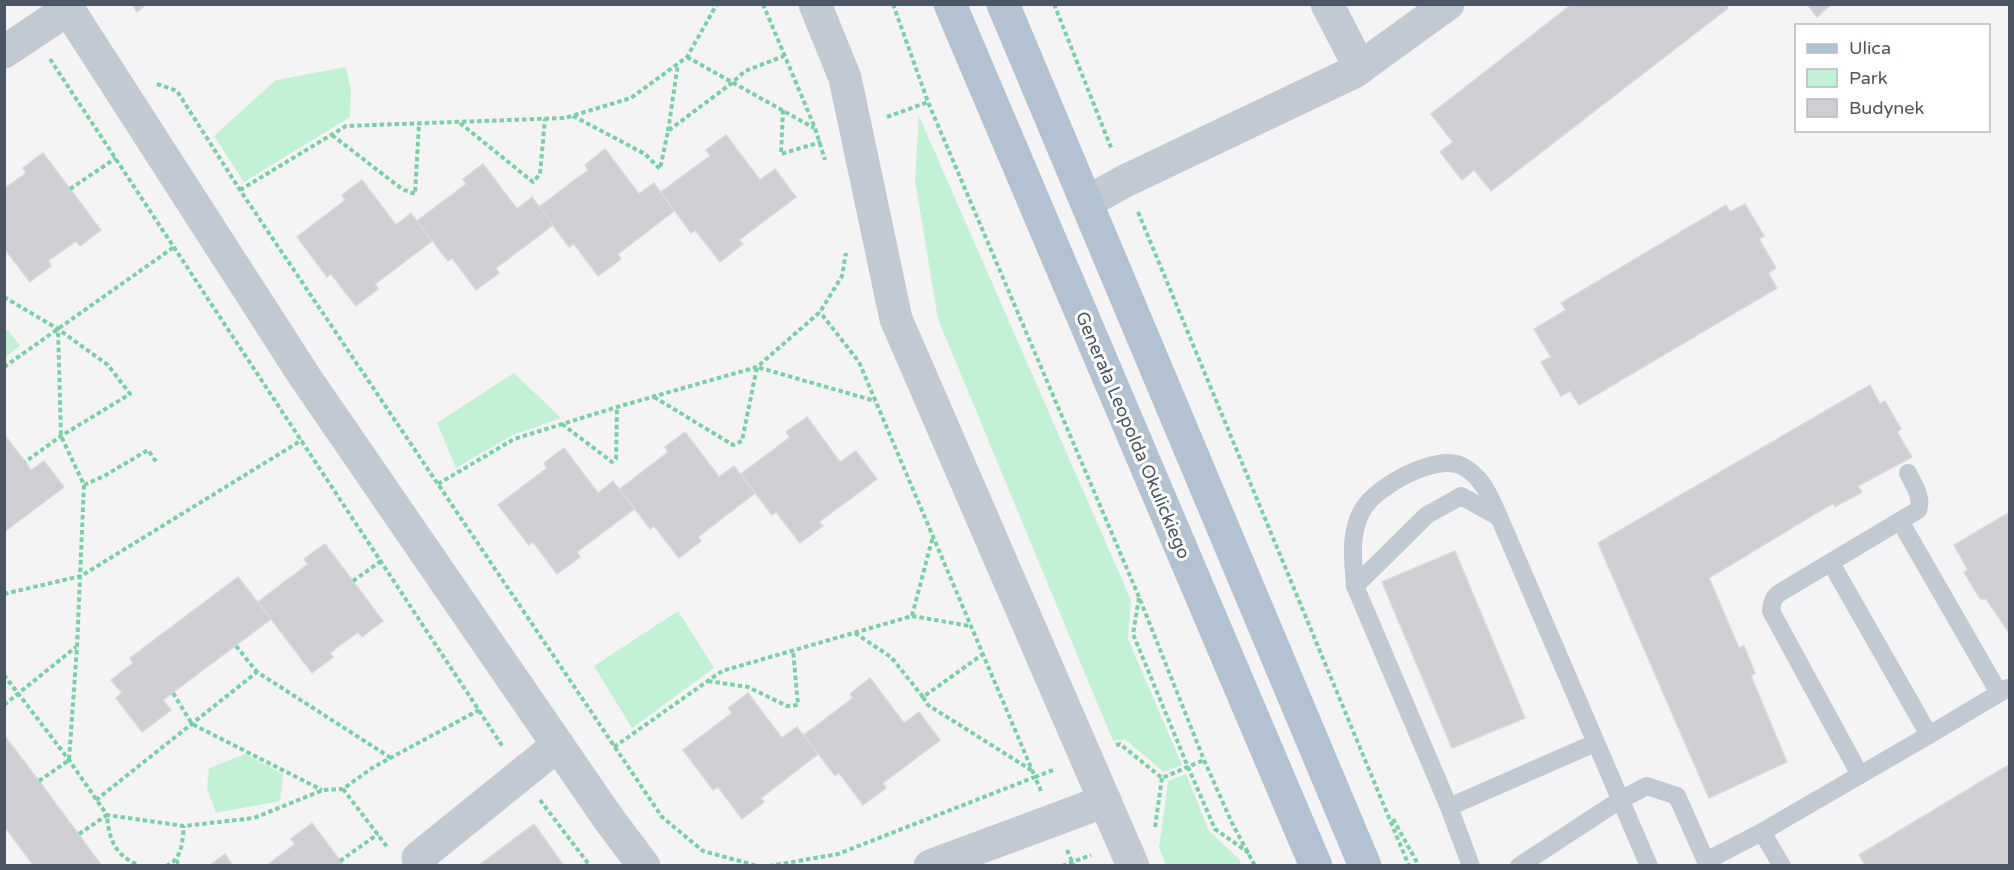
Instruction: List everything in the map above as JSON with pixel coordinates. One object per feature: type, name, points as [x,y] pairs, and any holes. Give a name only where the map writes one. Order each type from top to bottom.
[{"type":"main road","name":"Generała Leopolda Okulickiego","points":[[950,4],[1316,866]]},
{"type":"main road","points":[[1003,4],[1365,866]]},
{"type":"street","points":[[815,4],[845,78],[896,319],[1133,866]]},
{"type":"street","points":[[1327,4],[1360,68]]},
{"type":"street","points":[[1087,202],[1125,181],[1360,68],[1448,4]]},
{"type":"street","points":[[4,52],[66,7],[305,377],[558,746],[644,866]]},
{"type":"street","points":[[422,866],[418,858],[558,746]]},
{"type":"street","points":[[930,866],[1105,801]]},
{"type":"lane","points":[[1471,866],[1449,807],[1355,586],[1352,556],[1356,526],[1363,509],[1376,495],[1400,478],[1435,463],[1461,465],[1485,486],[1649,866]]},
{"type":"lane","points":[[1860,775],[1771,611],[1775,596],[1918,510],[1920,498],[1908,472]]},
{"type":"lane","points":[[1355,586],[1427,515],[1461,496],[1498,517]]},
{"type":"lane","points":[[1519,866],[1620,800],[1647,786],[1677,796],[1707,863],[2004,690],[1900,521]]},
{"type":"lane","points":[[1831,563],[1929,735]]},
{"type":"lane","points":[[1449,807],[1595,743]]},
{"type":"lane","points":[[1762,832],[1782,866]]},
{"type":"path","points":[[717,4],[687,57],[631,98],[565,118],[346,126],[240,190],[662,818],[703,852],[758,866]]},
{"type":"path","points":[[763,4],[827,165]]},
{"type":"path","points":[[893,4],[928,102],[1139,597],[1204,760],[1232,823],[1255,866]]},
{"type":"path","points":[[1053,4],[1409,866]]},
{"type":"path","points":[[33,33],[522,776],[590,866]]},
{"type":"path","points":[[668,132],[745,71],[784,56]]},
{"type":"path","points":[[687,57],[814,128]]},
{"type":"path","points":[[573,116],[645,154],[660,169],[678,63]]},
{"type":"path","points":[[783,110],[781,154],[819,143]]},
{"type":"path","points":[[460,122],[533,182],[540,174],[545,119]]},
{"type":"path","points":[[332,135],[402,189],[415,194],[419,124]]},
{"type":"path","points":[[70,189],[116,158]]},
{"type":"path","points":[[438,484],[514,439],[757,367],[820,312],[842,276],[848,243]]},
{"type":"path","points":[[4,367],[174,247]]},
{"type":"path","points":[[4,297],[58,329],[108,364],[130,394],[61,436],[25,462]]},
{"type":"path","points":[[769,866],[838,854],[1035,777],[859,362],[820,312]]},
{"type":"path","points":[[58,329],[61,436],[84,485],[81,576],[69,760]]},
{"type":"path","points":[[653,396],[733,445],[742,441],[757,367]]},
{"type":"path","points":[[757,367],[876,401]]},
{"type":"path","points":[[562,424],[612,462],[616,459],[617,407]]},
{"type":"path","points":[[4,594],[81,576],[302,440]]},
{"type":"path","points":[[84,485],[148,450],[157,463]]},
{"type":"path","points":[[912,616],[933,535]]},
{"type":"path","points":[[352,581],[381,561]]},
{"type":"path","points":[[1139,597],[1133,634],[1215,829],[1250,854]]},
{"type":"path","points":[[614,747],[722,671],[912,616],[971,626]]},
{"type":"path","points":[[855,633],[891,657],[928,705],[1033,771]]},
{"type":"path","points":[[236,646],[257,672],[391,758]]},
{"type":"path","points":[[4,705],[77,647]]},
{"type":"path","points":[[707,681],[748,687],[788,706],[798,705],[793,650]]},
{"type":"path","points":[[922,697],[983,654]]},
{"type":"path","points":[[96,800],[257,672]]},
{"type":"path","points":[[4,675],[20,693],[107,815],[108,834],[113,845],[126,860],[140,866]]},
{"type":"path","points":[[173,693],[192,724],[323,790]]},
{"type":"path","points":[[79,834],[107,815],[184,826],[254,818],[323,790],[343,789],[372,768],[479,710]]},
{"type":"path","points":[[39,781],[69,760]]},
{"type":"path","points":[[343,789],[389,850]]},
{"type":"path","points":[[1385,805],[1419,866]]},
{"type":"path","points":[[166,866],[176,860],[180,852],[184,826]]},
{"type":"path","points":[[340,861],[378,834]]},
{"type":"path","points":[[176,860],[180,866]]},
{"type":"green space","points":[[346,67],[351,90],[350,117],[244,182],[214,136],[276,80]]},
{"type":"green space","points":[[919,116],[1131,600],[1128,639],[1182,765],[1164,772],[1125,739],[1113,741],[938,319],[915,180]]},
{"type":"green space","points":[[8,330],[20,346],[5,357],[5,331]]},
{"type":"green space","points":[[514,373],[561,418],[513,435],[456,468],[437,423]]},
{"type":"green space","points":[[678,611],[714,668],[632,728],[594,666]]},
{"type":"green space","points":[[245,754],[283,774],[280,801],[216,813],[207,788],[209,768]]},
{"type":"green space","points":[[1186,774],[1209,831],[1239,859],[1241,865],[1166,865],[1159,848],[1168,781]]},
{"type":"building","points":[[132,4],[147,4],[137,12]]},
{"type":"building","points":[[1572,4],[1726,4],[1728,8],[1491,191],[1474,170],[1462,180],[1440,152],[1453,142],[1431,114]]},
{"type":"building","points":[[1807,4],[1832,4],[1817,17]]},
{"type":"building","points":[[726,135],[760,180],[775,169],[796,197],[739,240],[743,244],[720,262],[695,230],[691,233],[661,192],[710,156],[706,150]]},
{"type":"building","points":[[605,149],[639,194],[654,183],[674,211],[618,254],[621,259],[598,276],[574,244],[569,247],[539,207],[588,170],[585,165]]},
{"type":"building","points":[[43,153],[101,230],[80,246],[76,241],[48,261],[51,266],[30,282],[4,248],[4,189],[26,173],[23,168]]},
{"type":"building","points":[[483,164],[517,209],[532,197],[553,225],[496,268],[499,273],[476,290],[452,258],[448,261],[417,221],[466,184],[463,179]]},
{"type":"building","points":[[362,180],[396,225],[411,213],[432,241],[375,284],[378,289],[356,306],[331,274],[327,277],[297,237],[345,200],[342,195]]},
{"type":"building","points":[[1745,204],[1764,236],[1759,239],[1776,268],[1768,273],[1777,288],[1579,405],[1570,391],[1561,396],[1541,362],[1551,357],[1534,329],[1566,310],[1561,303],[1726,205],[1730,212]]},
{"type":"building","points":[[1870,385],[1880,404],[1885,401],[1901,429],[1897,432],[1912,457],[1858,486],[1862,492],[1835,507],[1833,503],[1709,578],[1739,648],[1744,646],[1755,673],[1751,676],[1787,762],[1709,798],[1598,543]]},
{"type":"building","points":[[807,417],[840,462],[856,451],[877,479],[819,522],[823,526],[800,543],[776,512],[772,515],[741,474],[790,437],[786,432]]},
{"type":"building","points":[[685,432],[719,477],[734,466],[755,493],[698,537],[701,541],[679,558],[654,526],[650,529],[620,489],[668,452],[665,447]]},
{"type":"building","points":[[4,434],[31,470],[44,461],[64,487],[4,532]]},
{"type":"building","points":[[564,448],[598,493],[613,481],[634,509],[577,552],[580,557],[557,574],[533,542],[529,545],[498,505],[547,468],[544,463]]},
{"type":"building","points":[[2010,512],[2010,634],[1986,599],[1980,599],[1964,572],[1968,570],[1954,545]]},
{"type":"building","points":[[325,544],[383,621],[362,637],[358,632],[330,653],[333,657],[312,673],[258,602],[308,564],[304,559]]},
{"type":"building","points":[[1455,551],[1525,718],[1452,748],[1382,582]]},
{"type":"building","points":[[238,577],[271,619],[163,700],[171,710],[142,732],[116,698],[122,693],[111,680],[133,663],[130,658]]},
{"type":"building","points":[[870,678],[904,723],[919,712],[940,740],[883,783],[886,788],[863,805],[839,773],[835,776],[804,735],[853,698],[850,694]]},
{"type":"building","points":[[748,693],[782,738],[797,727],[818,754],[761,798],[764,802],[742,819],[718,787],[713,790],[683,750],[732,713],[728,708]]},
{"type":"building","points":[[4,735],[102,866],[34,866],[4,826]]},
{"type":"building","points":[[2010,764],[2010,866],[1866,866],[1859,855]]},
{"type":"building","points":[[312,823],[344,866],[266,866],[295,844],[291,839]]},
{"type":"building","points":[[534,824],[564,866],[478,866]]},
{"type":"building","points":[[225,854],[233,866],[209,866]]}]
